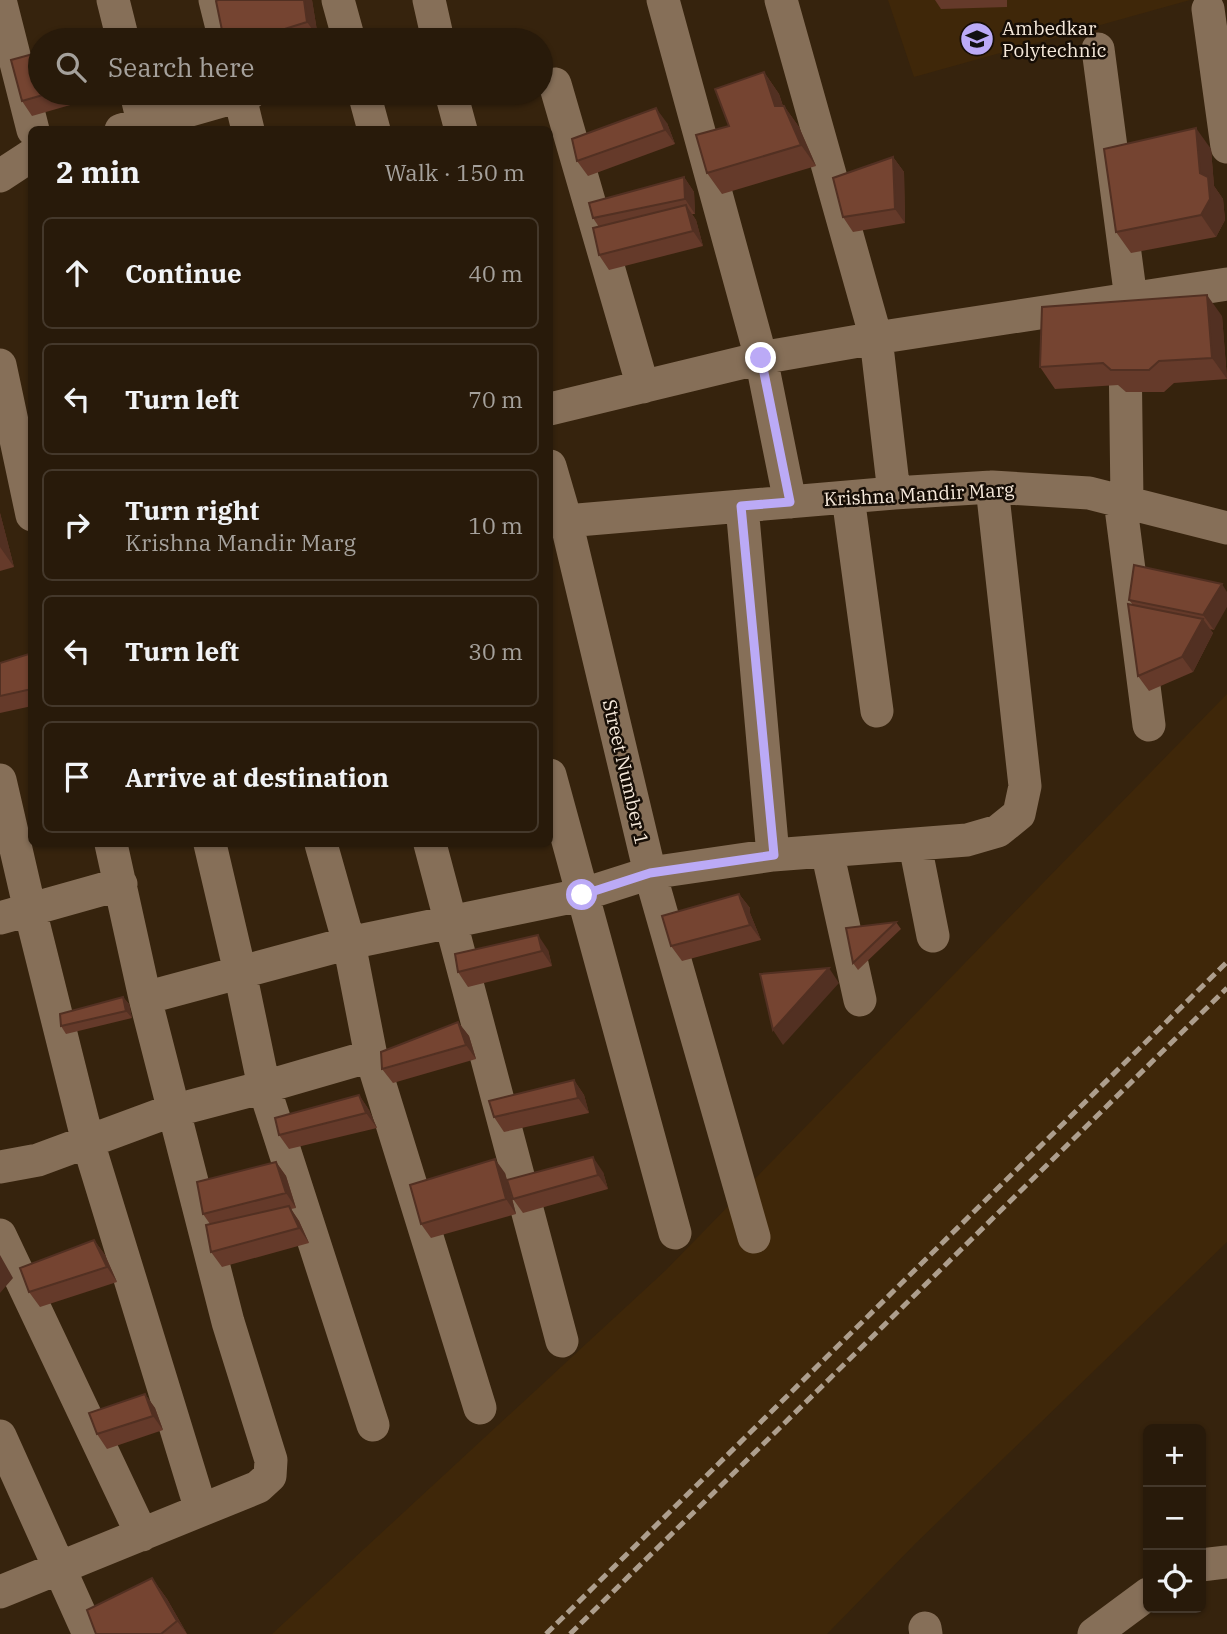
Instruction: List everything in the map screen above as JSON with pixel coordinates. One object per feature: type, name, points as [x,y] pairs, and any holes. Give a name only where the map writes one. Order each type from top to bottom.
[{"type":"street","points":[[0,0],[32,126]]},
{"type":"street","points":[[113,0],[120,28]]},
{"type":"street","points":[[215,0],[222,28]]},
{"type":"street","points":[[338,0],[346,28]]},
{"type":"street","points":[[429,0],[435,28]]},
{"type":"street","points":[[663,0],[761,358],[790,502]]},
{"type":"street","points":[[781,0],[876,338],[894,493]]},
{"type":"street","points":[[1208,9],[1227,147]]},
{"type":"street","points":[[1098,49],[1127,299],[1124,501],[1149,725]]},
{"type":"street","points":[[555,84],[643,387]]},
{"type":"street","points":[[137,119],[196,105]]},
{"type":"street","points":[[245,105],[247,126]]},
{"type":"street","points":[[367,105],[373,126]]},
{"type":"street","points":[[455,105],[460,126]]},
{"type":"street","points":[[0,176],[28,158]]},
{"type":"street","points":[[553,408],[761,358],[1227,284]]},
{"type":"street","points":[[0,365],[28,496]]},
{"type":"street","name":"Street Number 1","points":[[553,479],[566,521],[650,873],[754,1237]]},
{"type":"street","points":[[145,998],[349,943],[582,895],[650,873],[774,855],[967,840],[998,831],[1018,814],[1025,786],[992,486]]},
{"type":"street","name":"Krishna Mandir Marg","points":[[566,521],[992,486],[1089,493],[1227,528]]},
{"type":"street","points":[[848,497],[877,711]]},
{"type":"street","points":[[741,506],[774,855]]},
{"type":"street","points":[[0,780],[15,914],[201,1510]]},
{"type":"street","points":[[553,786],[675,1233]]},
{"type":"street","points":[[915,845],[933,936]]},
{"type":"street","points":[[0,1592],[258,1487],[270,1476],[271,1460],[228,1322],[145,998],[112,847]]},
{"type":"street","points":[[211,847],[264,1087],[373,1425]]},
{"type":"street","points":[[322,847],[349,943],[371,1056],[480,1408]]},
{"type":"street","points":[[431,847],[562,1340]]},
{"type":"street","points":[[827,851],[860,1000]]},
{"type":"street","points":[[15,914],[121,884]]},
{"type":"street","points":[[0,1167],[38,1160],[175,1111],[371,1056]]},
{"type":"street","points":[[0,1235],[142,1535]]},
{"type":"street","points":[[0,1436],[89,1634]]},
{"type":"street","points":[[1206,1564],[1227,1562]]},
{"type":"street","points":[[1094,1634],[1143,1598]]},
{"type":"shaded area","name":"Ambedkar Polytechnic","points":[[888,0],[1190,0],[914,77]]},
{"type":"shaded area","points":[[1227,694],[1227,1242],[915,1544],[827,1634],[272,1634],[666,1270]]},
{"type":"building","points":[[304,0],[307,22],[288,28],[222,28],[216,1]]},
{"type":"building","points":[[28,55],[28,99],[22,101],[11,60]]},
{"type":"building","points":[[764,72],[775,106],[784,106],[801,145],[707,173],[696,135],[729,126],[715,89]]},
{"type":"building","points":[[656,108],[665,130],[577,161],[572,139]]},
{"type":"building","points":[[1196,128],[1200,173],[1208,177],[1210,199],[1201,215],[1116,232],[1104,149]]},
{"type":"building","points":[[893,157],[895,209],[843,217],[833,178]]},
{"type":"building","points":[[684,177],[685,199],[593,218],[589,203]]},
{"type":"building","points":[[686,205],[693,231],[599,255],[593,228]]},
{"type":"building","points":[[1207,295],[1212,358],[1159,361],[1149,370],[1111,370],[1103,363],[1040,367],[1042,307]]},
{"type":"building","points":[[1134,565],[1222,584],[1203,615],[1129,600]]},
{"type":"building","points":[[1128,604],[1203,619],[1182,657],[1138,676]]},
{"type":"building","points":[[28,654],[28,690],[0,696],[0,663]]},
{"type":"building","points":[[739,894],[750,925],[671,946],[662,916]]},
{"type":"building","points":[[896,922],[853,963],[846,928]]},
{"type":"building","points":[[538,935],[542,951],[458,972],[455,954]]},
{"type":"building","points":[[829,968],[773,1030],[760,974]]},
{"type":"building","points":[[123,997],[126,1011],[61,1026],[60,1014]]},
{"type":"building","points":[[458,1022],[466,1045],[382,1069],[381,1052]]},
{"type":"building","points":[[574,1080],[578,1098],[494,1117],[489,1101]]},
{"type":"building","points":[[359,1095],[366,1113],[279,1135],[275,1118]]},
{"type":"building","points":[[593,1157],[598,1175],[513,1199],[507,1180]]},
{"type":"building","points":[[495,1159],[506,1199],[421,1224],[410,1185]]},
{"type":"building","points":[[276,1162],[286,1193],[203,1214],[197,1182]]},
{"type":"building","points":[[289,1206],[299,1228],[211,1252],[206,1225]]},
{"type":"building","points":[[94,1240],[107,1267],[29,1292],[20,1268]]},
{"type":"building","points":[[145,1394],[153,1416],[97,1434],[89,1413]]},
{"type":"building","points":[[152,1578],[177,1621],[161,1634],[96,1634],[87,1610]]},
{"type":"railway","points":[[546,1634],[1227,962]]},
{"type":"railway","points":[[570,1634],[1227,988]]},
{"type":"place","name":"Ambedkar Polytechnic","points":[[977,39]]},
{"type":"route","points":[[582,895],[650,873],[774,855],[741,506],[790,502],[761,358]]}]
